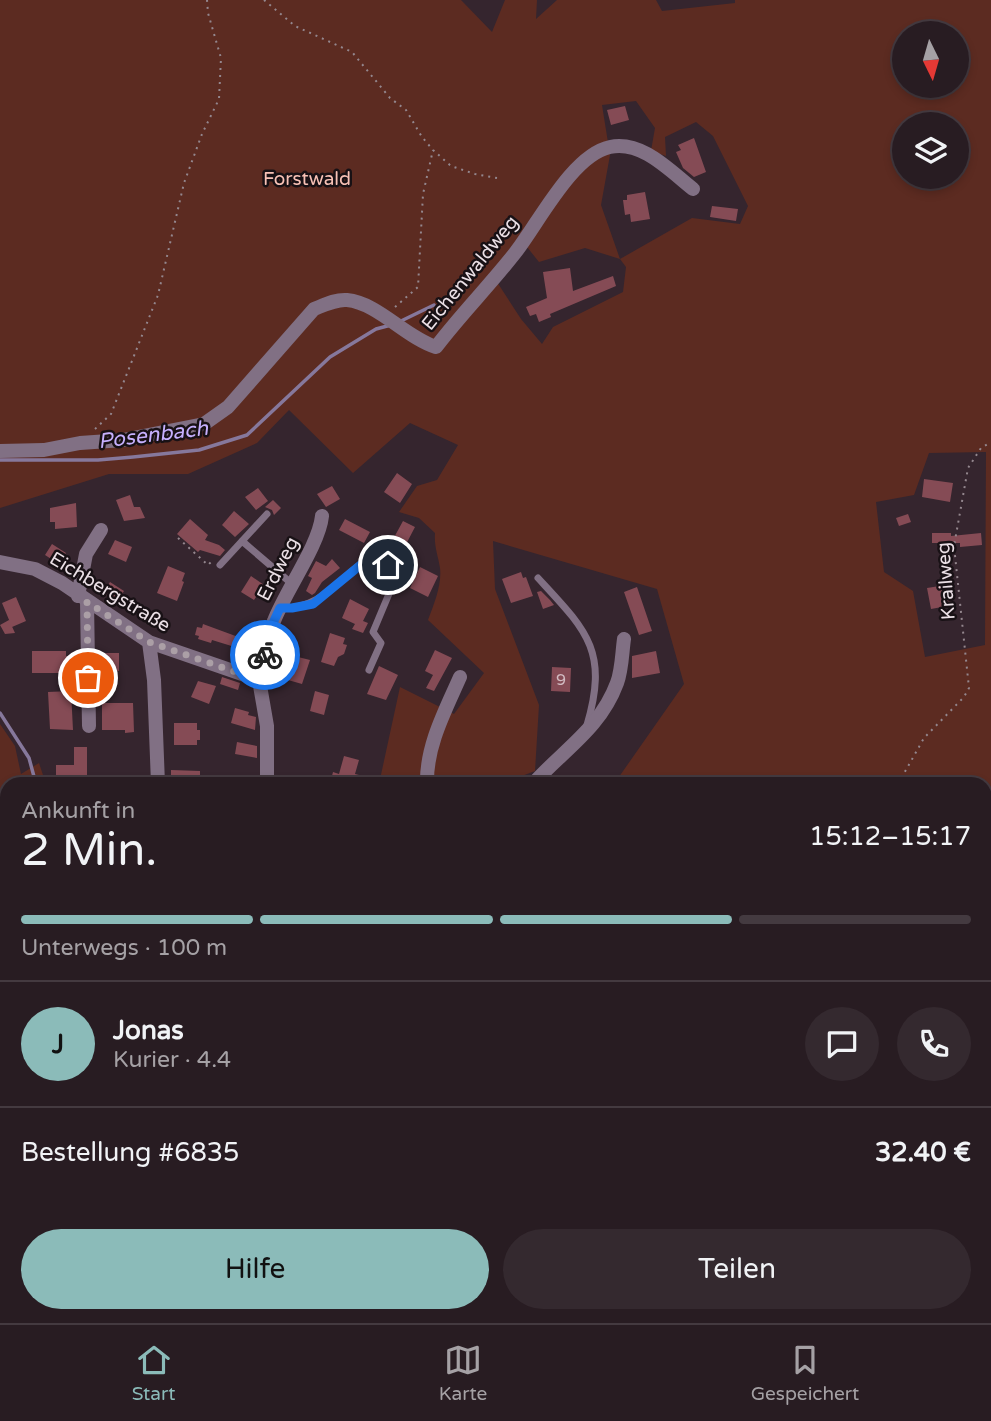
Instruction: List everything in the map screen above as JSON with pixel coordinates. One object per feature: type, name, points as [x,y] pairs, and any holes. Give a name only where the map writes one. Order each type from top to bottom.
[{"type":"street","name":"Eichenwaldweg","points":[[0,451],[44,450],[80,443],[124,440],[204,424],[228,407],[314,309],[344,299],[361,303],[421,342],[436,347],[465,309],[516,252],[562,184],[595,153],[610,147],[627,147],[645,152],[693,189]]},
{"type":"street","name":"Erdweg","points":[[259,680],[273,623],[291,583],[321,529],[322,516]]},
{"type":"street","points":[[89,726],[83,599],[86,554],[101,530]]},
{"type":"street","name":"Eichbergstraße","points":[[0,562],[35,569],[62,583],[149,642],[259,680]]},
{"type":"street","points":[[540,777],[584,735],[618,682],[624,639]]},
{"type":"street","points":[[149,642],[154,680],[158,777]]},
{"type":"street","points":[[426,777],[433,738],[460,677]]},
{"type":"street","points":[[259,680],[267,726],[267,777]]},
{"type":"lane","points":[[219,565],[267,514]]},
{"type":"lane","points":[[242,541],[291,583]]},
{"type":"lane","points":[[280,608],[313,604],[369,558],[382,560],[388,565],[390,589],[373,632],[381,643],[369,670]]},
{"type":"lane","points":[[538,578],[579,624],[596,666],[596,697],[584,735]]},
{"type":"path","points":[[80,443],[111,414],[158,295],[184,183],[202,134],[219,99],[221,58],[207,0]]},
{"type":"path","points":[[264,0],[295,26],[352,52],[390,98],[406,110],[433,150],[451,166],[497,178]]},
{"type":"path","points":[[387,319],[418,287],[423,194],[433,150]]},
{"type":"path","name":"Krailweg","points":[[902,777],[924,738],[969,688],[954,546],[968,468],[981,448],[991,442]]},
{"type":"path","points":[[178,538],[208,565]]},
{"type":"green space","name":"Forstwald","points":[[0,0],[461,0],[492,32],[505,0],[537,0],[536,19],[557,0],[656,0],[662,11],[735,3],[735,0],[991,0],[991,777],[619,777],[684,684],[657,589],[493,541],[495,589],[539,705],[535,771],[519,777],[381,777],[400,687],[454,714],[484,673],[428,620],[440,581],[435,533],[419,518],[399,512],[417,486],[437,480],[458,445],[410,423],[353,473],[289,410],[257,443],[188,474],[109,474],[0,508]],"holes":[[[636,101],[655,128],[651,151],[666,156],[665,137],[696,122],[713,136],[748,206],[740,224],[692,218],[620,259],[601,205],[610,155],[602,105]],[[527,247],[539,262],[585,248],[620,259],[626,267],[623,292],[553,327],[542,344],[521,319],[497,282]],[[986,452],[985,645],[925,657],[913,591],[884,572],[876,502],[914,495],[929,453]]]},
{"type":"green space","points":[[0,724],[15,746],[21,774],[39,763],[44,777],[0,777]]},
{"type":"building","points":[[625,106],[629,120],[611,125],[607,110]]},
{"type":"building","points":[[694,138],[706,172],[694,177],[683,168],[676,152],[681,150],[678,145]]},
{"type":"building","points":[[645,192],[650,219],[631,222],[630,214],[625,215],[623,200],[627,200],[627,195]]},
{"type":"building","points":[[712,206],[738,209],[736,221],[710,217]]},
{"type":"building","points":[[570,268],[573,291],[613,276],[616,286],[550,314],[551,317],[539,322],[536,314],[530,316],[526,307],[547,298],[543,272]]},
{"type":"building","points":[[397,473],[412,484],[400,503],[384,492]]},
{"type":"building","points":[[924,479],[953,483],[950,502],[922,497]]},
{"type":"building","points":[[332,486],[340,499],[326,507],[317,494]]},
{"type":"building","points":[[258,488],[268,501],[256,510],[245,497]]},
{"type":"building","points":[[130,495],[134,507],[140,507],[145,518],[124,521],[116,500]]},
{"type":"building","points":[[273,500],[281,508],[274,515],[272,510],[265,507]]},
{"type":"building","points":[[76,503],[77,527],[55,529],[55,522],[50,522],[50,508]]},
{"type":"building","points":[[234,511],[249,524],[235,537],[222,525]]},
{"type":"building","points":[[908,514],[911,522],[899,526],[896,518]]},
{"type":"building","points":[[190,519],[208,535],[205,540],[225,550],[220,556],[200,550],[198,552],[177,534]]},
{"type":"building","points":[[345,519],[370,532],[364,543],[339,530]]},
{"type":"building","points":[[403,521],[415,527],[403,550],[391,543]]},
{"type":"building","points":[[932,533],[951,533],[951,536],[981,533],[982,545],[960,547],[960,543],[932,543]]},
{"type":"building","points":[[115,540],[132,547],[126,562],[108,554]]},
{"type":"building","points":[[52,544],[66,553],[59,564],[45,555]]},
{"type":"building","points":[[332,559],[340,568],[322,582],[315,593],[312,595],[306,591],[312,578],[308,576],[316,561],[326,566]]},
{"type":"building","points":[[168,566],[185,573],[177,601],[157,593]]},
{"type":"building","points":[[420,567],[438,576],[428,597],[410,588]]},
{"type":"building","points":[[521,572],[523,578],[526,577],[533,596],[511,603],[502,579]]},
{"type":"building","points":[[251,576],[264,585],[254,600],[241,592]]},
{"type":"building","points":[[110,582],[124,591],[117,602],[103,593]]},
{"type":"building","points":[[946,585],[947,595],[951,595],[953,605],[931,609],[927,588]]},
{"type":"building","points":[[637,587],[652,631],[639,635],[624,592]]},
{"type":"building","points":[[541,591],[554,605],[543,609],[537,592]]},
{"type":"building","points":[[16,597],[26,621],[12,627],[2,603]]},
{"type":"building","points":[[350,599],[369,609],[363,621],[368,623],[363,633],[352,629],[355,624],[342,618]]},
{"type":"building","points":[[9,620],[15,633],[5,634],[0,625]]},
{"type":"building","points":[[203,624],[241,638],[238,648],[198,639],[199,636],[195,635],[197,627],[202,628]]},
{"type":"building","points":[[330,633],[345,638],[343,644],[347,645],[344,654],[338,657],[334,666],[321,662]]},
{"type":"building","points":[[435,650],[452,658],[434,691],[426,688],[433,675],[425,671]]},
{"type":"building","points":[[32,651],[66,651],[66,656],[78,656],[79,673],[32,673]]},
{"type":"building","points":[[656,651],[660,673],[632,678],[632,656]]},
{"type":"building","points":[[101,653],[119,653],[119,671],[101,670]]},
{"type":"building","points":[[294,656],[310,660],[302,684],[274,676],[279,657],[292,661]]},
{"type":"building","points":[[379,666],[398,675],[386,700],[367,694]]},
{"type":"building","points":[[552,667],[571,668],[570,692],[551,691]]},
{"type":"building","points":[[222,677],[240,683],[238,690],[220,684]]},
{"type":"building","points":[[198,681],[216,686],[209,704],[191,697]]},
{"type":"building","points":[[71,691],[73,730],[50,729],[48,692]]},
{"type":"building","points":[[315,691],[329,695],[324,715],[310,711]]},
{"type":"building","points":[[102,703],[133,703],[134,732],[102,730]]},
{"type":"building","points":[[235,708],[256,717],[255,730],[231,723]]},
{"type":"building","points":[[174,723],[197,723],[200,740],[197,740],[197,745],[174,745]]},
{"type":"building","points":[[237,742],[257,746],[257,758],[235,754]]},
{"type":"building","points":[[74,747],[87,747],[87,777],[56,777],[56,765],[74,765]]},
{"type":"building","points":[[344,756],[359,760],[355,774],[358,777],[332,777],[333,772],[339,774]]},
{"type":"building","points":[[171,770],[200,771],[200,777],[171,777]]},
{"type":"waterway","name":"Posenbach","points":[[401,321],[434,305]]},
{"type":"waterway","name":"Posenbach","points":[[0,460],[98,460],[133,457],[199,450],[247,435],[330,357],[376,329],[391,325]]},
{"type":"waterway","points":[[0,713],[29,758],[34,777]]},
{"type":"way so far","points":[[88,678],[87,602],[149,642],[259,680],[265,655]]},
{"type":"route","points":[[265,655],[273,623],[280,608],[313,604],[369,558],[382,560],[388,565]]}]
